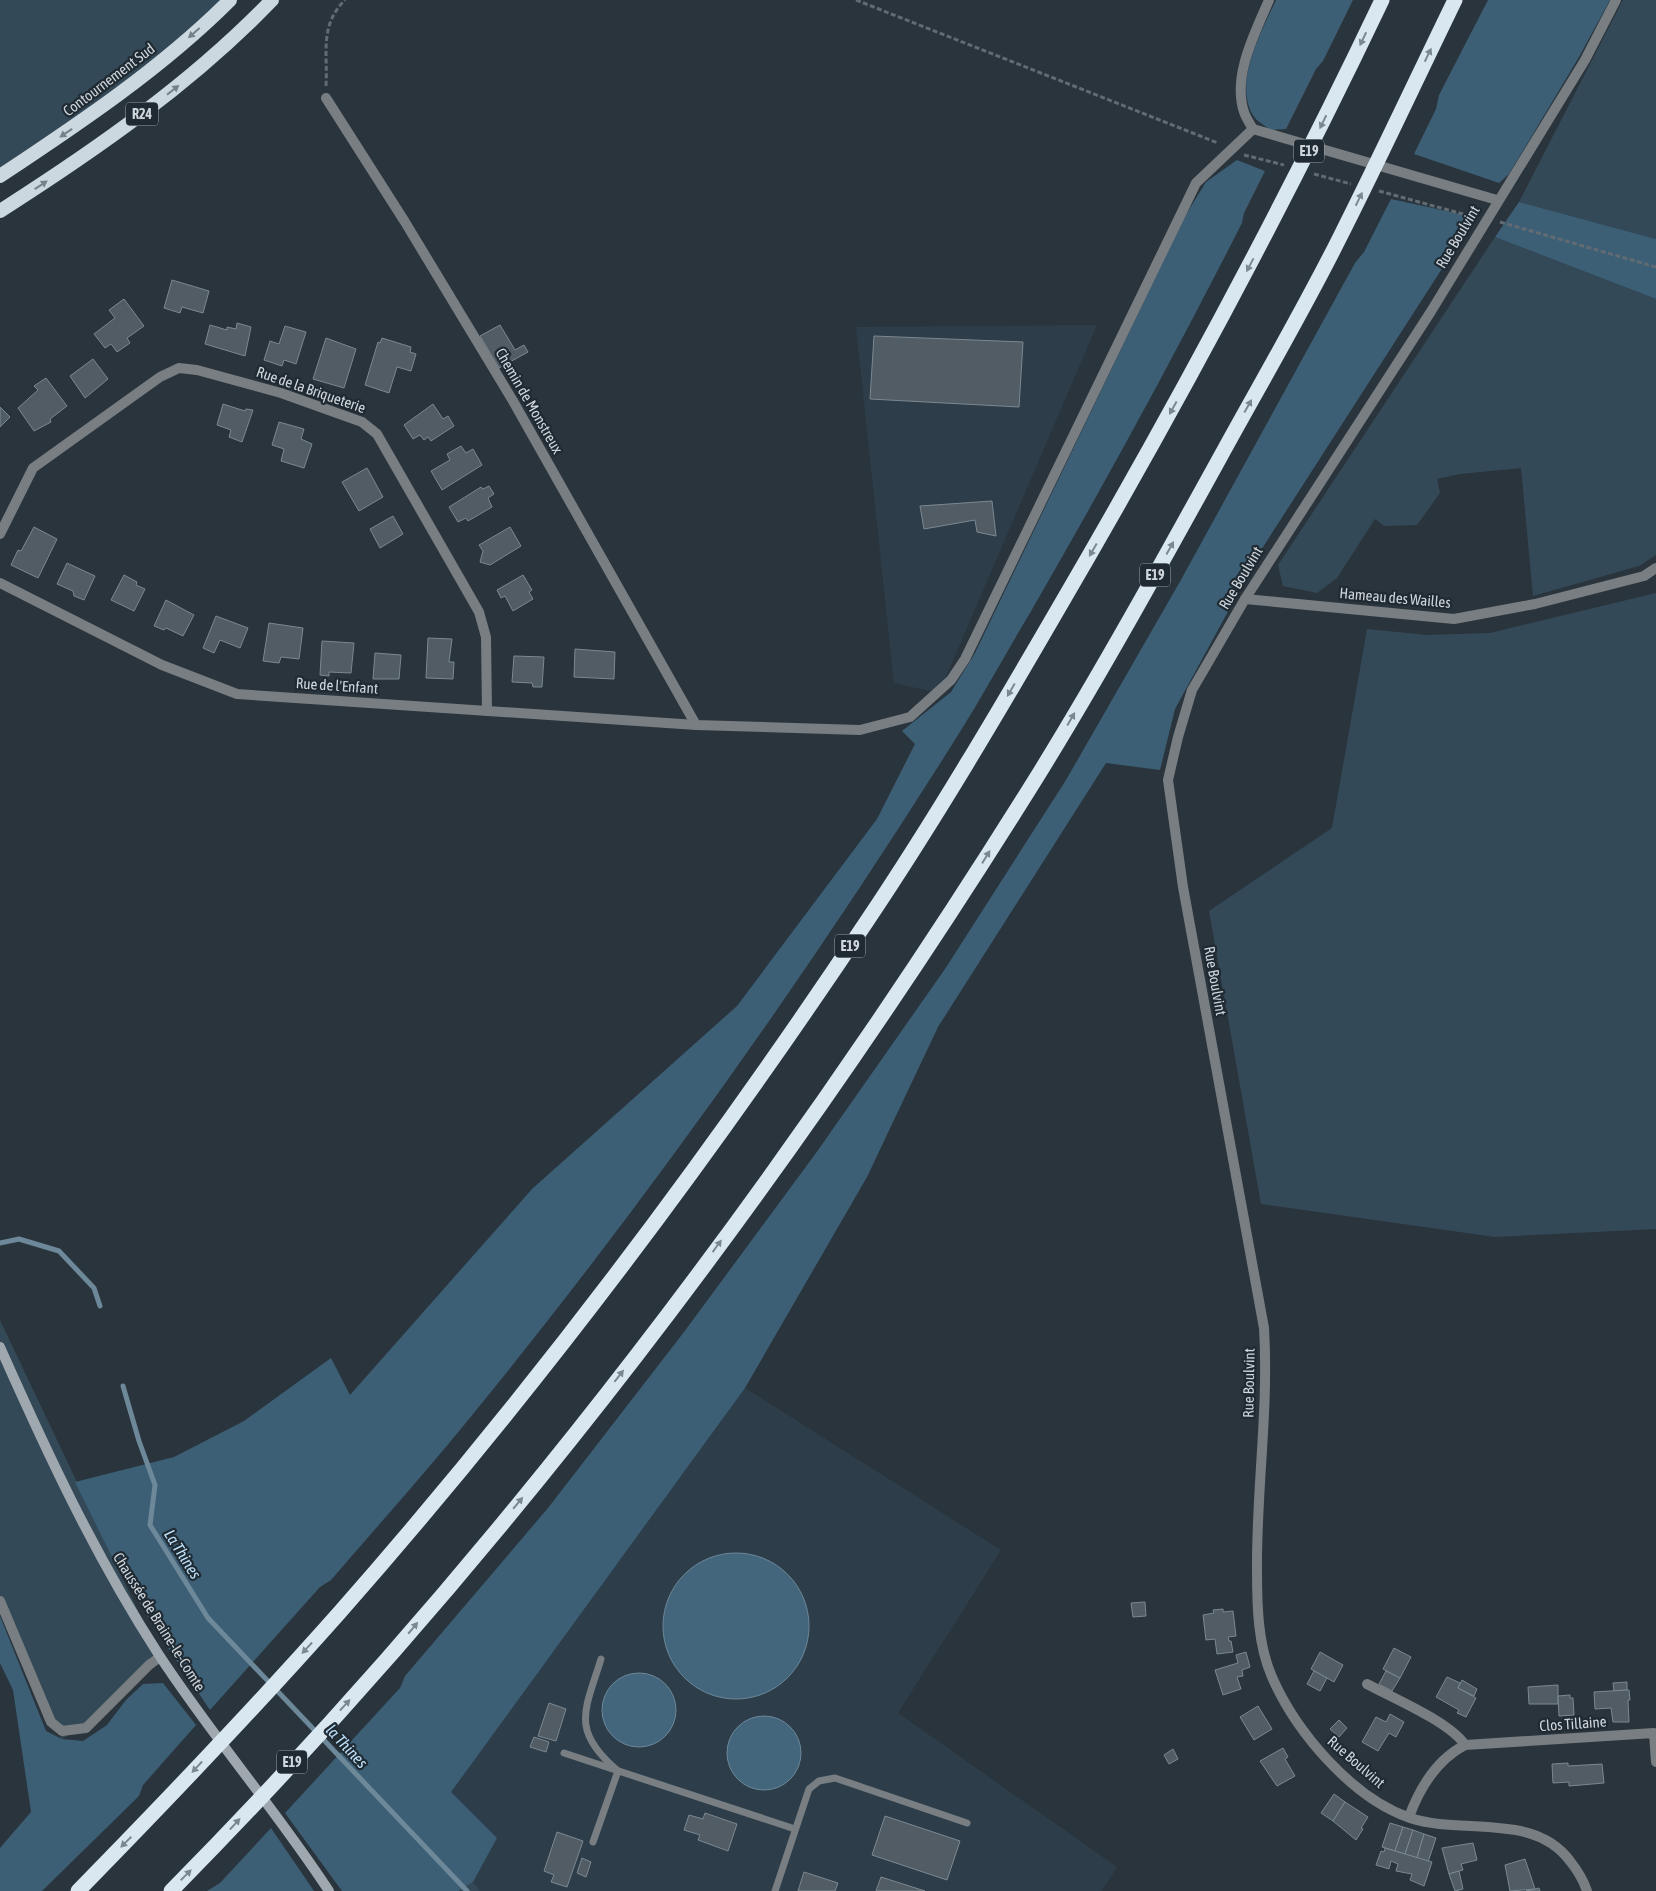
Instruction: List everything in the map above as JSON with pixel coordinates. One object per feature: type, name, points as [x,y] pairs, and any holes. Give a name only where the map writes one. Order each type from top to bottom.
[{"type":"highway","name":"Contournement Sud","points":[[0,176],[80,123],[126,89],[230,0]]},
{"type":"highway","name":"R24","points":[[0,211],[71,166],[143,113],[236,38],[272,0]]},
{"type":"highway","name":"E19","points":[[78,1891],[160,1807],[340,1612],[480,1446],[613,1277],[744,1100],[868,919],[986,733],[1098,541],[1204,354],[1273,222],[1382,0]]},
{"type":"highway","name":"E19","points":[[171,1891],[202,1860],[382,1665],[528,1492],[666,1317],[797,1138],[924,953],[1042,768],[1145,593],[1338,243],[1455,0]]},
{"type":"main road","name":"Chaussée de Braine-le-Comte","points":[[0,1347],[74,1508],[116,1586],[160,1656],[294,1837],[329,1891]]},
{"type":"street","points":[[1269,0],[1245,62],[1242,79],[1244,112],[1253,130],[1497,200]]},
{"type":"street","name":"Rue Boulvint","points":[[1586,1891],[1583,1879],[1566,1855],[1556,1845],[1540,1835],[1487,1827],[1434,1824],[1409,1817],[1377,1801],[1319,1753],[1291,1715],[1271,1676],[1260,1634],[1257,1598],[1256,1543],[1266,1370],[1264,1328],[1183,887],[1168,780],[1192,690],[1245,598],[1430,313],[1497,200],[1585,60],[1616,0]]},
{"type":"street","name":"Chemin de Monstreux","points":[[326,98],[405,222],[513,401],[696,725]]},
{"type":"street","name":"Rue de l'Enfant","points":[[0,583],[162,665],[237,694],[696,725],[860,730],[910,717],[951,680],[965,659],[1196,182],[1253,130]]},
{"type":"street","name":"Rue de la Briqueterie","points":[[0,534],[34,468],[160,377],[179,368],[198,370],[281,393],[362,422],[377,434],[480,612],[486,637],[487,711]]},
{"type":"street","name":"Hameau des Wailles","points":[[1245,598],[1454,619],[1535,604],[1644,576],[1656,568]]},
{"type":"street","points":[[0,1602],[50,1722],[62,1731],[86,1728],[160,1656]]},
{"type":"street","points":[[1367,1684],[1447,1728],[1460,1737],[1465,1745],[1452,1752],[1433,1769],[1409,1817]]},
{"type":"street","name":"Clos Tillaine","points":[[1465,1745],[1654,1734],[1656,1762]]},
{"type":"lane","points":[[602,1659],[584,1714],[588,1733],[600,1755],[618,1771]]},
{"type":"lane","points":[[564,1753],[795,1829]]},
{"type":"lane","points":[[593,1842],[618,1771]]},
{"type":"lane","points":[[775,1891],[809,1789],[819,1781],[835,1778],[967,1824]]},
{"type":"path","points":[[326,98],[328,62],[326,33],[333,15],[344,0]]},
{"type":"path","points":[[856,0],[1214,142],[1234,147],[1243,154],[1291,168]]},
{"type":"path","points":[[1310,173],[1359,186]]},
{"type":"path","points":[[1378,191],[1656,267]]},
{"type":"shaded area","points":[[0,0],[230,0],[217,13],[0,176]]},
{"type":"shaded area","points":[[1276,0],[1353,0],[1286,129],[1270,130],[1255,118],[1248,105],[1246,90],[1251,59]]},
{"type":"shaded area","points":[[1488,0],[1610,0],[1579,57],[1509,174],[1499,183],[1414,154],[1436,109],[1439,95]]},
{"type":"shaded area","points":[[1623,0],[1656,0],[1656,239],[1519,202]]},
{"type":"shaded area","points":[[1237,160],[1265,171],[1244,213],[1242,223],[1191,322],[1085,517],[980,699],[846,909],[723,1087],[594,1261],[528,1346],[444,1449],[331,1580],[320,1587],[210,1710],[154,1627],[112,1557],[75,1482],[174,1457],[244,1421],[331,1358],[350,1395],[532,1189],[737,1006],[877,819],[915,744],[902,731],[951,692],[975,653],[1185,216],[1206,182]]},
{"type":"shaded area","points":[[1391,199],[1465,215],[1472,222],[1263,547],[1175,709],[1160,770],[1106,763],[938,1027],[867,1177],[745,1388],[451,1792],[497,1838],[473,1882],[458,1891],[342,1891],[285,1813],[400,1688],[405,1676],[548,1508],[684,1332],[816,1153],[945,969],[1066,780],[1182,578],[1355,263],[1364,252]]},
{"type":"shaded area","points":[[1519,202],[1656,239],[1656,299],[1495,237]]},
{"type":"shaded area","points":[[1495,237],[1656,299],[1656,555],[1639,566],[1533,596],[1521,468],[1460,474],[1437,479],[1440,493],[1417,525],[1384,526],[1375,519],[1337,578],[1317,593],[1283,586],[1278,565]]},
{"type":"shaded area","points":[[1097,325],[939,693],[894,683],[856,327]]},
{"type":"shaded area","points":[[1656,593],[1656,1229],[1495,1237],[1261,1204],[1209,911],[1332,828],[1367,629],[1427,635],[1490,633]]},
{"type":"shaded area","points":[[0,1320],[160,1657],[97,1717],[62,1739],[0,1613]]},
{"type":"shaded area","points":[[745,1388],[1001,1550],[898,1713],[1117,1867],[1102,1891],[480,1891],[473,1882],[497,1838],[450,1792]]},
{"type":"shaded area","points":[[736,1553],[764,1558],[788,1574],[804,1598],[809,1626],[804,1654],[788,1678],[764,1694],[736,1699],[708,1694],[684,1678],[668,1654],[663,1626],[668,1598],[684,1574],[708,1558]]},
{"type":"shaded area","points":[[0,1616],[46,1731],[62,1739],[83,1741],[107,1725],[126,1700],[143,1684],[163,1683],[196,1725],[143,1785],[139,1796],[42,1891],[0,1891],[0,1848],[31,1812],[13,1690],[0,1663]]},
{"type":"shaded area","points":[[639,1673],[653,1676],[665,1684],[673,1696],[676,1710],[673,1724],[665,1736],[653,1744],[639,1747],[625,1744],[613,1736],[605,1724],[602,1710],[605,1696],[613,1684],[625,1676]]},
{"type":"shaded area","points":[[764,1716],[778,1719],[790,1727],[798,1739],[801,1753],[798,1767],[790,1779],[778,1787],[764,1790],[750,1787],[738,1779],[730,1767],[727,1753],[730,1739],[738,1727],[750,1719]]},
{"type":"shaded area","points":[[271,1828],[314,1891],[207,1891],[220,1883]]},
{"type":"shaded area","points":[[473,1882],[480,1891],[458,1891]]},
{"type":"building","points":[[172,280],[209,291],[203,313],[182,307],[180,313],[164,308]]},
{"type":"building","points":[[124,299],[144,326],[127,338],[130,343],[117,352],[111,344],[105,348],[94,334],[115,318],[109,310]]},
{"type":"building","points":[[237,323],[251,327],[245,356],[205,344],[210,325],[227,330],[227,327],[236,329]]},
{"type":"building","points":[[500,325],[515,350],[524,345],[528,352],[499,368],[480,336]]},
{"type":"building","points":[[285,326],[306,332],[296,364],[284,360],[282,366],[264,360],[270,341],[279,344]]},
{"type":"building","points":[[874,336],[1023,342],[1019,407],[870,399]]},
{"type":"building","points":[[326,338],[356,349],[344,388],[313,379]]},
{"type":"building","points":[[382,338],[411,347],[410,352],[416,354],[411,371],[397,367],[389,393],[365,385],[378,342],[380,343]]},
{"type":"building","points":[[93,359],[108,379],[85,398],[70,376]]},
{"type":"building","points":[[46,378],[67,406],[50,419],[51,422],[34,431],[18,408],[38,390],[34,386]]},
{"type":"building","points":[[223,404],[245,411],[246,409],[253,410],[242,442],[229,437],[231,430],[217,425]]},
{"type":"building","points":[[433,404],[443,419],[448,416],[454,426],[431,441],[428,437],[424,440],[420,435],[413,439],[404,425]]},
{"type":"building","points":[[0,407],[10,417],[0,427]]},
{"type":"building","points":[[279,422],[304,429],[301,439],[312,444],[304,468],[281,461],[284,449],[272,445]]},
{"type":"building","points":[[461,446],[466,453],[473,449],[482,465],[442,490],[431,471],[450,460],[447,454]]},
{"type":"building","points":[[367,468],[383,497],[359,511],[342,482]]},
{"type":"building","points":[[489,486],[494,494],[488,498],[492,507],[468,521],[466,518],[458,522],[449,507],[481,487],[483,489]]},
{"type":"building","points":[[992,501],[996,536],[977,532],[975,520],[924,529],[920,506]]},
{"type":"building","points":[[393,516],[403,534],[380,548],[370,529]]},
{"type":"building","points":[[34,527],[57,539],[38,578],[11,565],[18,550],[21,551]]},
{"type":"building","points":[[510,527],[521,546],[490,565],[480,562],[483,551],[479,545]]},
{"type":"building","points":[[67,563],[95,576],[84,600],[74,596],[73,591],[57,584]]},
{"type":"building","points":[[124,575],[137,582],[136,585],[145,589],[134,611],[111,600]]},
{"type":"building","points":[[523,575],[532,590],[529,592],[533,599],[513,611],[505,596],[501,598],[497,590]]},
{"type":"building","points":[[166,600],[194,615],[183,636],[166,628],[164,630],[154,626]]},
{"type":"building","points":[[216,616],[248,628],[240,648],[220,640],[214,653],[203,648]]},
{"type":"building","points":[[269,623],[303,628],[299,659],[281,657],[279,663],[263,661]]},
{"type":"building","points":[[428,638],[452,639],[449,662],[454,662],[453,679],[426,678]]},
{"type":"building","points":[[322,641],[354,643],[351,673],[329,672],[329,676],[320,675]]},
{"type":"building","points":[[575,649],[615,652],[614,679],[574,677]]},
{"type":"building","points":[[375,653],[401,655],[399,679],[373,679]]},
{"type":"building","points":[[514,656],[544,657],[542,687],[533,687],[532,683],[512,682]]},
{"type":"building","points":[[1145,1602],[1146,1616],[1133,1617],[1131,1603]]},
{"type":"building","points":[[1223,1609],[1223,1612],[1233,1611],[1236,1636],[1228,1637],[1229,1641],[1231,1641],[1233,1652],[1217,1654],[1215,1639],[1206,1640],[1203,1615],[1214,1613],[1213,1610]]},
{"type":"building","points":[[1394,1648],[1411,1657],[1400,1678],[1383,1669]]},
{"type":"building","points":[[1246,1652],[1250,1667],[1242,1670],[1243,1676],[1237,1677],[1241,1689],[1223,1695],[1215,1670],[1238,1663],[1236,1655]]},
{"type":"building","points":[[1320,1652],[1343,1665],[1334,1682],[1311,1669]]},
{"type":"building","points":[[1314,1671],[1327,1678],[1320,1691],[1307,1684]]},
{"type":"building","points":[[1386,1671],[1400,1678],[1392,1691],[1379,1684]]},
{"type":"building","points":[[1447,1677],[1460,1683],[1458,1688],[1476,1698],[1466,1717],[1457,1713],[1459,1710],[1436,1697]]},
{"type":"building","points":[[1462,1680],[1477,1689],[1474,1696],[1458,1688]]},
{"type":"building","points":[[1627,1682],[1627,1690],[1614,1691],[1613,1683]]},
{"type":"building","points":[[1558,1685],[1558,1704],[1529,1704],[1528,1687]]},
{"type":"building","points":[[1629,1690],[1629,1722],[1613,1722],[1611,1708],[1595,1709],[1594,1692]]},
{"type":"building","points":[[1570,1695],[1570,1698],[1573,1698],[1574,1715],[1559,1716],[1558,1696]]},
{"type":"building","points":[[549,1703],[566,1709],[556,1741],[538,1736]]},
{"type":"building","points":[[1258,1706],[1272,1729],[1254,1740],[1240,1717]]},
{"type":"building","points":[[1390,1714],[1404,1722],[1396,1737],[1389,1733],[1378,1751],[1362,1742],[1376,1717],[1386,1722]]},
{"type":"building","points":[[1339,1720],[1347,1728],[1339,1737],[1330,1729]]},
{"type":"building","points":[[534,1737],[549,1742],[546,1752],[530,1747]]},
{"type":"building","points":[[1283,1748],[1288,1757],[1285,1759],[1295,1776],[1277,1786],[1260,1761]]},
{"type":"building","points":[[1173,1749],[1178,1759],[1169,1764],[1164,1755]]},
{"type":"building","points":[[1568,1763],[1568,1766],[1602,1764],[1604,1783],[1569,1786],[1569,1782],[1553,1783],[1552,1764]]},
{"type":"building","points":[[1334,1794],[1345,1802],[1333,1821],[1321,1813]]},
{"type":"building","points":[[1345,1802],[1368,1817],[1356,1840],[1333,1821]]},
{"type":"building","points":[[705,1813],[737,1824],[728,1851],[698,1840],[700,1835],[684,1830],[689,1815],[703,1819]]},
{"type":"building","points":[[885,1816],[960,1841],[947,1880],[872,1855]]},
{"type":"building","points":[[1390,1823],[1403,1827],[1395,1851],[1382,1847]]},
{"type":"building","points":[[1403,1827],[1413,1830],[1405,1854],[1395,1851]]},
{"type":"building","points":[[1413,1830],[1424,1834],[1417,1858],[1405,1854]]},
{"type":"building","points":[[557,1832],[583,1841],[567,1887],[551,1882],[554,1875],[544,1871]]},
{"type":"building","points":[[1424,1834],[1436,1838],[1428,1862],[1417,1858]]},
{"type":"building","points":[[1473,1843],[1477,1860],[1461,1864],[1463,1870],[1449,1874],[1442,1848]]},
{"type":"building","points":[[1385,1848],[1432,1862],[1424,1886],[1410,1880],[1412,1874],[1396,1871],[1398,1864],[1391,1861],[1389,1869],[1376,1865],[1381,1851],[1384,1852]]},
{"type":"building","points":[[582,1858],[591,1862],[586,1877],[577,1873]]},
{"type":"building","points":[[1525,1859],[1535,1889],[1510,1891],[1505,1865]]},
{"type":"building","points":[[1459,1871],[1463,1889],[1455,1891],[1449,1874]]},
{"type":"building","points":[[804,1872],[838,1883],[835,1891],[798,1891]]},
{"type":"building","points":[[881,1877],[925,1891],[876,1891]]},
{"type":"building","points":[[1539,1888],[1540,1891],[1526,1891],[1535,1889]]},
{"type":"waterway","name":"la Thines","points":[[0,1243],[19,1239],[59,1251],[94,1288],[100,1306]]},
{"type":"waterway","name":"la Thines","points":[[123,1386],[139,1441],[155,1485],[150,1525],[208,1618],[467,1891]]},
{"type":"water label","name":"La Thines","points":[[183,1554]]}]
